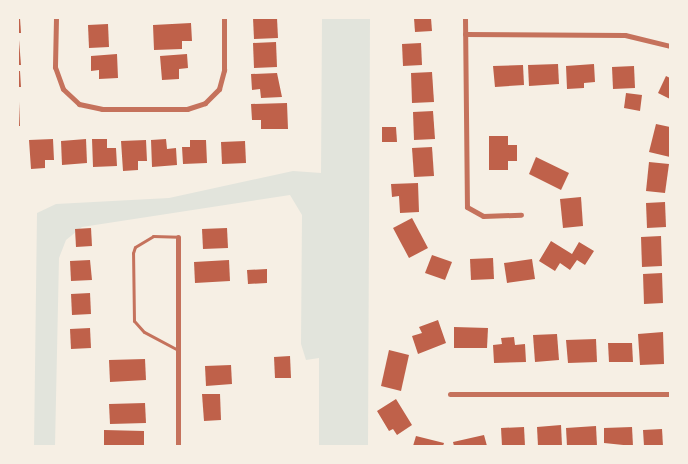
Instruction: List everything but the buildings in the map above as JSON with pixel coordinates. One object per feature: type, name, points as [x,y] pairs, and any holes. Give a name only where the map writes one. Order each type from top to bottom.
[{"type":"street","points":[[56,18],[55,67],[63,89],[80,104],[102,109],[187,109],[205,103],[219,88],[224,70],[224,18]]},
{"type":"street","points":[[466,18],[467,207],[483,216],[521,215]]},
{"type":"street","points":[[465,34],[625,35],[670,46]]},
{"type":"street","points":[[178,237],[178,446]]},
{"type":"street","points":[[450,394],[670,394]]},
{"type":"lane","points":[[178,237],[152,236],[135,247],[132,253],[134,321],[144,332],[178,350]]},
{"type":"shaded area","points":[[322,18],[370,18],[368,446],[319,446],[319,358],[306,360],[301,344],[302,215],[290,195],[82,227],[66,240],[59,258],[55,446],[34,446],[37,213],[56,204],[169,198],[293,171],[321,173]]}]
